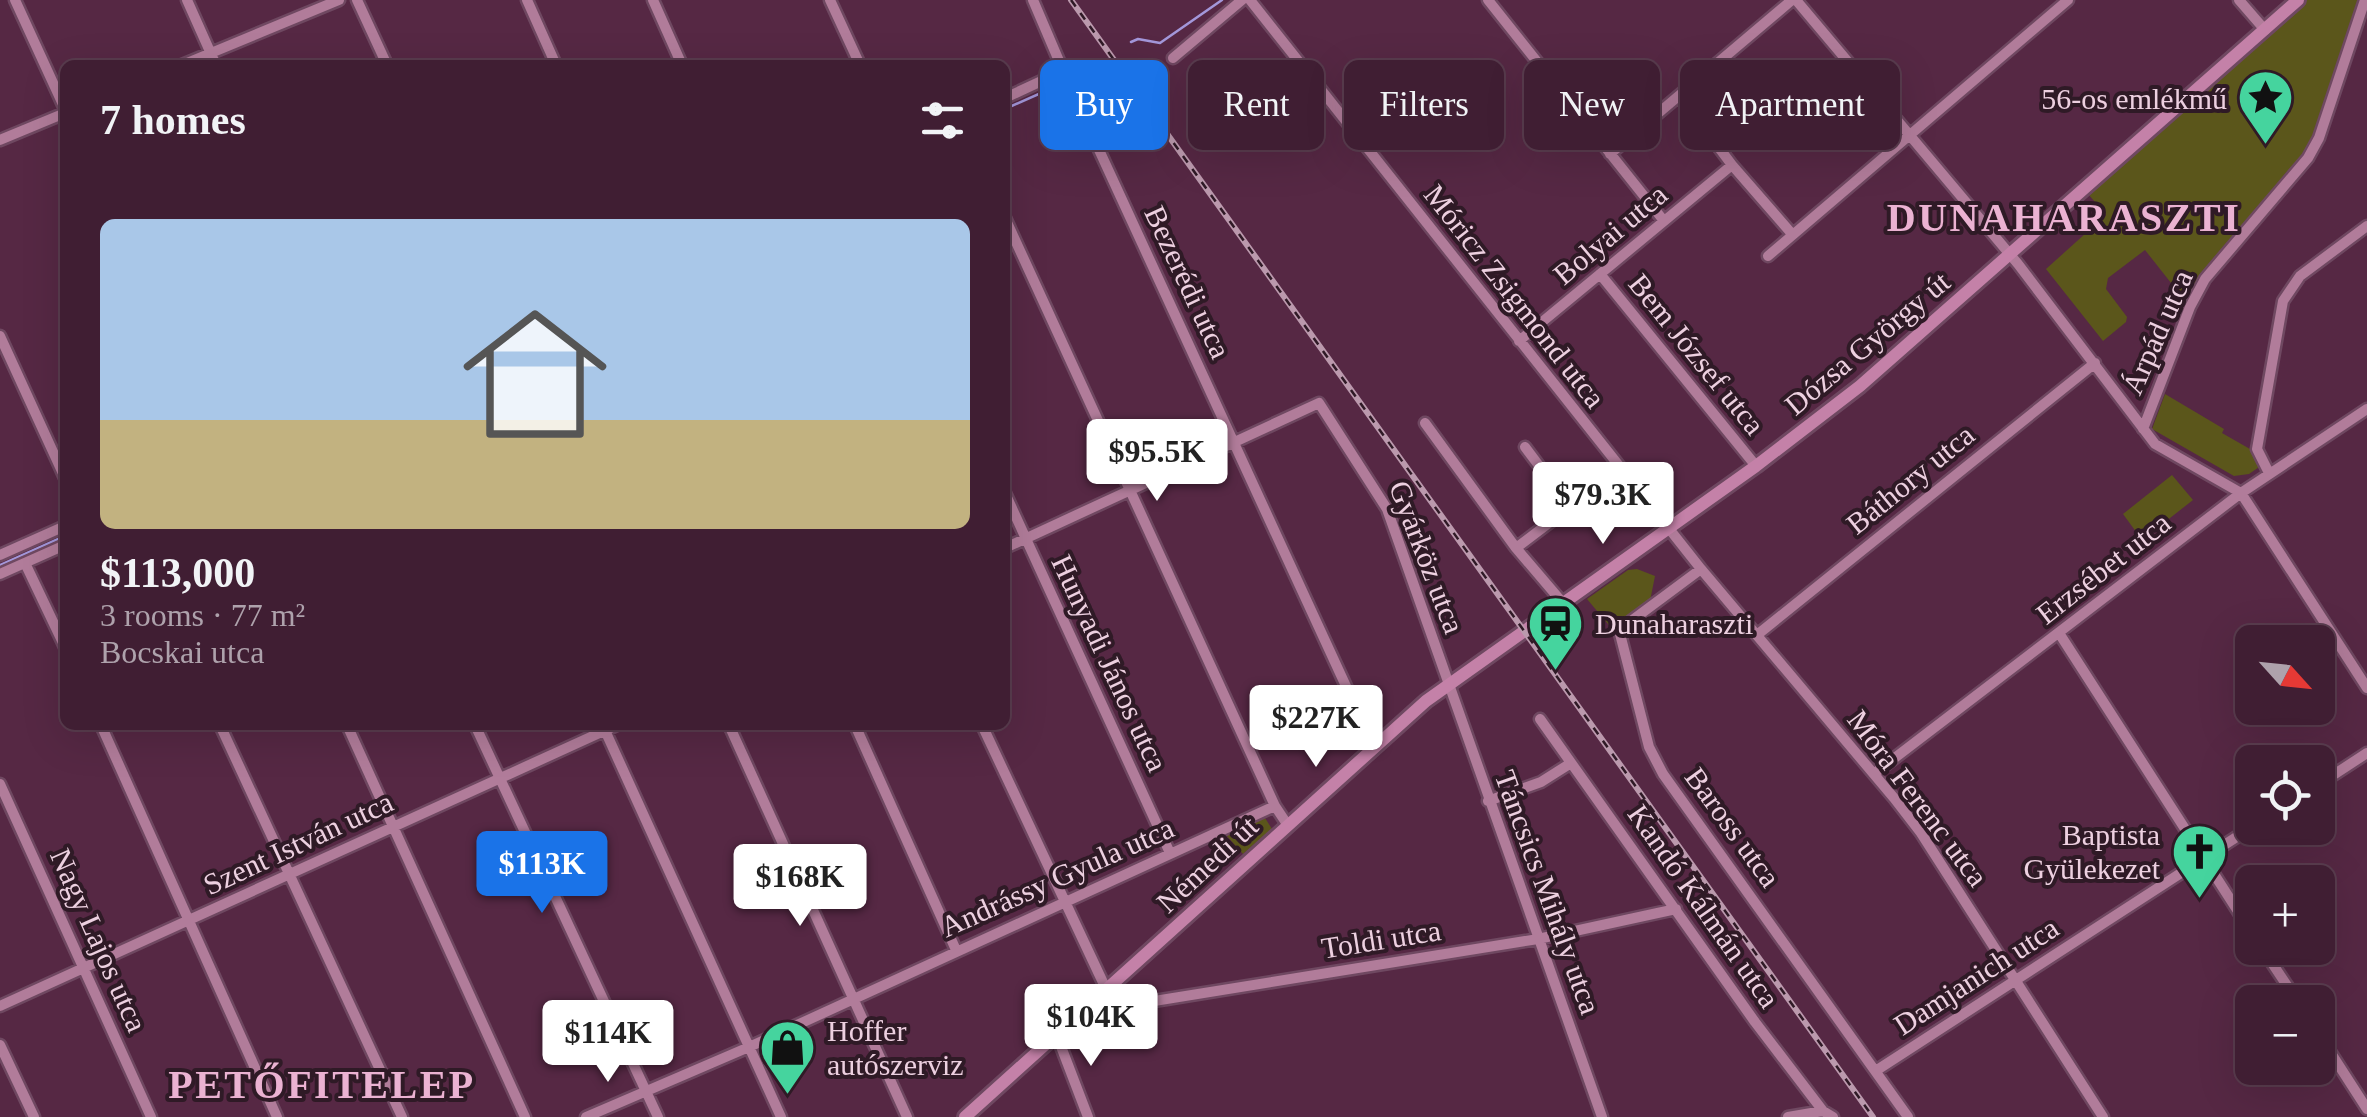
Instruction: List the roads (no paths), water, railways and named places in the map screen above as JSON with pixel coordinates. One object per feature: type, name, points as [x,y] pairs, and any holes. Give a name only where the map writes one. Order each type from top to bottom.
[{"type":"main road","name":"Dózsa György út","points":[[1538,620],[1756,466],[1860,386],[2298,0]]},
{"type":"main road","name":"Némedi út","points":[[965,1117],[1374,747],[1448,684],[1538,620]]},
{"type":"street","points":[[15,0],[60,100]]},
{"type":"street","points":[[187,0],[214,60]]},
{"type":"street","points":[[194,60],[339,0]]},
{"type":"street","points":[[357,0],[384,60]]},
{"type":"street","points":[[527,0],[554,60]]},
{"type":"street","points":[[653,0],[680,60]]},
{"type":"street","points":[[830,0],[858,60]]},
{"type":"street","name":"Bezerédi utca","points":[[1034,0],[1059,60]]},
{"type":"street","points":[[1173,58],[1242,0]]},
{"type":"street","name":"Móricz Zsigmond utca","points":[[1250,0],[1668,528]]},
{"type":"street","points":[[1488,0],[1664,222]]},
{"type":"street","points":[[1723,60],[1794,0],[2009,254],[2155,444],[2241,493],[2367,688]]},
{"type":"street","points":[[1768,256],[2068,0]]},
{"type":"street","points":[[2239,0],[2265,30]]},
{"type":"street","name":"Árpád utca","points":[[2143,429],[2190,307],[2205,279],[2308,158],[2319,138],[2365,0]]},
{"type":"street","points":[[1010,96],[1040,82]]},
{"type":"street","points":[[1610,154],[1680,96]]},
{"type":"street","points":[[0,140],[60,113]]},
{"type":"street","name":"Bezerédi utca","points":[[1100,150],[1374,747]]},
{"type":"street","points":[[1721,150],[1792,234]]},
{"type":"street","name":"Bolyai utca","points":[[1519,341],[1732,165]]},
{"type":"street","points":[[2270,473],[2256,449],[2282,302],[2300,276],[2367,226]]},
{"type":"street","points":[[1010,229],[1275,806],[1288,824]]},
{"type":"street","name":"Bem József utca","points":[[1600,274],[1756,466]]},
{"type":"street","points":[[0,336],[60,467]]},
{"type":"street","name":"Báthory utca","points":[[1757,634],[2095,363]]},
{"type":"street","name":"Gyárköz utca","points":[[1234,441],[1318,402],[1387,509],[1448,684]]},
{"type":"street","name":"Erzsébet utca","points":[[1875,773],[2241,493],[2367,408]]},
{"type":"street","points":[[1424,423],[1516,548],[1562,602]]},
{"type":"street","points":[[1010,546],[1234,441]]},
{"type":"street","points":[[1516,548],[1570,508],[1525,447]]},
{"type":"street","name":"Hunyadi János utca","points":[[1010,505],[1170,853]]},
{"type":"street","points":[[0,555],[60,528]]},
{"type":"street","name":"Móra Ferenc utca","points":[[1668,528],[1922,834],[2102,1117]]},
{"type":"street","points":[[0,574],[60,547]]},
{"type":"street","points":[[24,562],[60,637]]},
{"type":"street","name":"Baross utca","points":[[1702,569],[1619,630],[1649,747],[1663,774],[1908,1117]]},
{"type":"street","points":[[2059,633],[2235,906]]},
{"type":"street","name":"Táncsics Mihály utca","points":[[1448,684],[1602,1117]]},
{"type":"street","name":"Kandó Kálmán utca","points":[[1540,719],[1755,1022],[1828,1114]]},
{"type":"street","points":[[103,730],[277,1117]]},
{"type":"street","points":[[222,730],[402,1117]]},
{"type":"street","points":[[349,730],[525,1117]]},
{"type":"street","points":[[477,730],[658,1117]]},
{"type":"street","name":"Szent István utca","points":[[0,1006],[600,730]]},
{"type":"street","points":[[605,730],[782,1117]]},
{"type":"street","points":[[731,730],[908,1117]]},
{"type":"street","points":[[857,730],[956,950]]},
{"type":"street","points":[[984,730],[1107,991]]},
{"type":"street","points":[[2335,774],[2367,753]]},
{"type":"street","points":[[1488,802],[1541,782],[1570,763]]},
{"type":"street","name":"Nagy Lajos utca","points":[[0,784],[151,1117]]},
{"type":"street","name":"Andrássy Gyula utca","points":[[586,1117],[1275,806]]},
{"type":"street","name":"Damjanich utca","points":[[1877,1070],[2235,838]]},
{"type":"street","name":"Toldi utca","points":[[1107,991],[1111,1008],[1538,939],[1676,909]]},
{"type":"street","points":[[1057,1036],[1088,1117]]},
{"type":"street","points":[[0,1045],[34,1117]]},
{"type":"street","points":[[2335,1059],[2367,1109]]},
{"type":"street","points":[[1788,1117],[1828,1114]]},
{"type":"waterway","points":[[1131,42],[1138,39],[1160,43],[1222,0]]},
{"type":"waterway","points":[[1010,107],[1040,93]]},
{"type":"waterway","points":[[0,565],[60,538]]},
{"type":"railway","points":[[1071,0],[1873,1117]]},
{"type":"place","name":"56-os emlékmű","points":[[2266,147]]},
{"type":"place","name":"Dunaharaszti","points":[[1556,672]]},
{"type":"place","name":"Baptista Gyülekezet","points":[[2199,900]]},
{"type":"place","name":"Hoffer autószerviz","points":[[788,1096]]},
{"type":"district","name":"DUNAHARASZTI","points":[[2064,217]]},
{"type":"district","name":"PETŐFITELEP","points":[[322,1084]]}]
